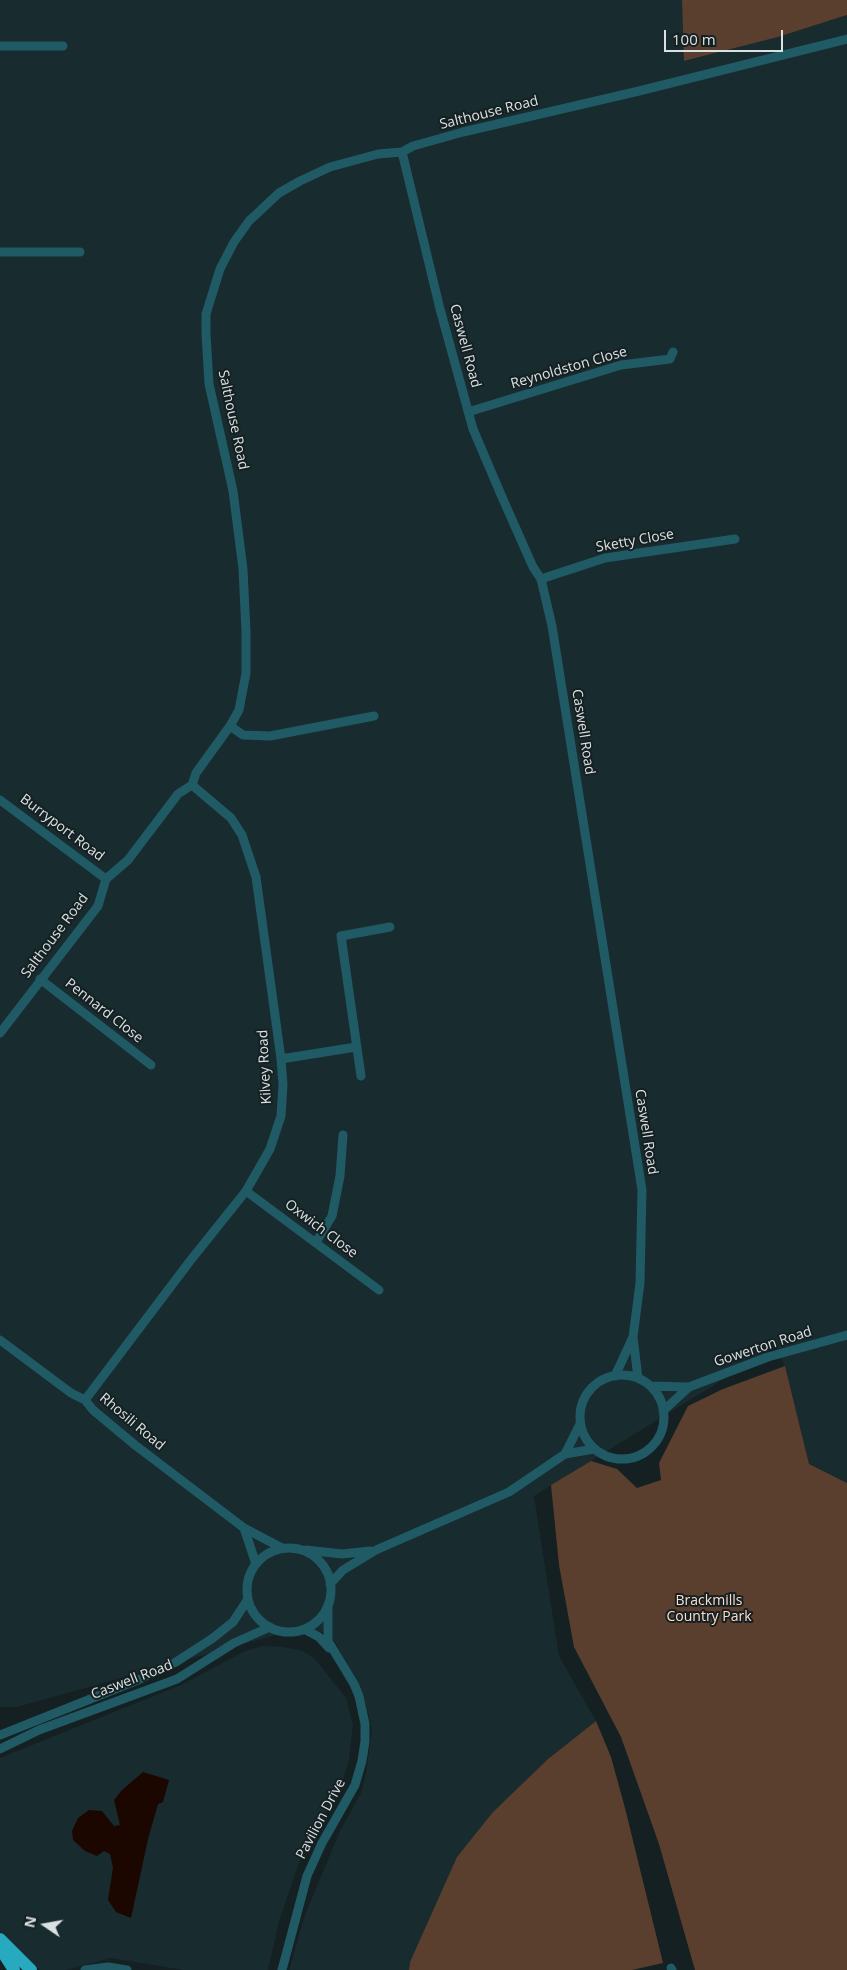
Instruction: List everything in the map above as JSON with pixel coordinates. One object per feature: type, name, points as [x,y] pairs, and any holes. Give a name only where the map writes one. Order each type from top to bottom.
[{"type":"highway","points":[[0,1939],[31,1970]]},
{"type":"highway","points":[[0,1948],[14,1970]]},
{"type":"street","name":"Salthouse Road","points":[[0,1033],[98,906],[106,879],[128,860],[178,794],[192,785],[196,773],[230,726],[239,710],[246,673],[246,611],[243,569],[233,491],[208,375],[206,314],[222,262],[249,221],[279,193],[300,180],[330,167],[378,154],[402,152],[413,146],[463,132],[639,91],[847,39]]},
{"type":"street","points":[[0,46],[63,46]]},
{"type":"street","name":"Caswell Road","points":[[402,152],[440,309],[468,412],[502,497],[533,566],[541,579],[552,626],[642,1190],[640,1283],[633,1337],[638,1378]]},
{"type":"street","points":[[0,252],[80,252]]},
{"type":"street","name":"Reynoldston Close","points":[[468,412],[621,365],[670,359],[673,352]]},
{"type":"street","name":"Sketty Close","points":[[541,579],[605,558],[736,539]]},
{"type":"street","points":[[230,726],[243,736],[270,736],[374,716]]},
{"type":"street","name":"Kilvey Road","points":[[85,1400],[190,1261],[246,1191],[270,1149],[276,1133],[283,1100],[281,1059],[256,877],[242,835],[231,818],[192,785]]},
{"type":"street","name":"Burryport Road","points":[[0,800],[106,879]]},
{"type":"street","points":[[361,1076],[341,936],[390,927]]},
{"type":"street","name":"Pennard Close","points":[[40,979],[151,1065]]},
{"type":"street","points":[[281,1059],[356,1047]]},
{"type":"street","points":[[316,1242],[332,1216],[340,1176],[343,1135]]},
{"type":"street","name":"Oxwich Close","points":[[246,1191],[379,1290]]},
{"type":"street","name":"Gowerton Road","points":[[650,1386],[688,1387],[768,1357],[847,1335]]},
{"type":"street","name":"Caswell Road","points":[[615,1376],[633,1337]]},
{"type":"street","name":"Rhosili Road","points":[[0,1340],[71,1393],[85,1400],[92,1410],[135,1445],[244,1528],[282,1548]]},
{"type":"street","points":[[626,1375],[638,1378],[650,1386],[659,1398],[663,1412],[663,1426],[658,1439],[648,1450],[631,1458],[618,1459],[605,1456],[594,1449],[585,1438],[580,1424],[580,1411],[584,1398],[602,1380],[615,1376],[626,1375]]},
{"type":"street","name":"Gowerton Road","points":[[663,1412],[688,1387]]},
{"type":"street","points":[[565,1454],[580,1424]]},
{"type":"street","points":[[330,1584],[343,1570],[376,1550],[509,1492],[565,1454],[594,1449]]},
{"type":"street","points":[[244,1528],[256,1564]]},
{"type":"street","points":[[300,1549],[312,1554],[321,1562],[327,1572],[330,1595],[328,1605],[314,1623],[304,1629],[287,1632],[270,1627],[260,1620],[252,1610],[248,1599],[247,1587],[250,1575],[256,1564],[272,1551],[282,1548],[300,1549],[342,1554],[376,1550]]},
{"type":"street","name":"Caswell Road","points":[[0,1735],[138,1680],[176,1662],[213,1638],[233,1622],[248,1599]]},
{"type":"street","name":"Pavilion Drive","points":[[282,1970],[307,1876],[322,1843],[355,1785],[362,1761],[365,1741],[365,1724],[359,1696],[354,1684],[328,1641],[328,1605]]},
{"type":"street","name":"Caswell Road","points":[[0,1749],[39,1730],[177,1679],[234,1643],[270,1627]]},
{"type":"street","name":"Pavilion Drive","points":[[304,1629],[319,1637],[336,1654]]},
{"type":"street","points":[[84,1970],[108,1967],[127,1970]]},
{"type":"shaded area","points":[[0,0],[682,0],[685,61],[778,37],[847,15],[847,1483],[809,1464],[785,1366],[776,1347],[534,1496],[559,1656],[596,1721],[548,1759],[493,1812],[458,1857],[410,1962],[409,1970],[289,1970],[305,1915],[340,1831],[361,1793],[366,1773],[372,1729],[363,1694],[330,1633],[297,1629],[17,1707],[0,1707]]},
{"type":"shaded area","points":[[263,1646],[303,1651],[316,1660],[346,1698],[353,1725],[349,1759],[342,1784],[299,1863],[280,1918],[268,1970],[184,1970],[111,1958],[66,1970],[40,1970],[25,1960],[0,1931],[0,1758],[181,1685],[245,1651]]},
{"type":"shaded area","points":[[143,1772],[169,1780],[163,1802],[158,1804],[148,1839],[131,1918],[116,1912],[108,1900],[113,1868],[110,1854],[104,1851],[97,1856],[85,1851],[73,1840],[72,1831],[78,1818],[89,1810],[102,1811],[114,1826],[120,1825],[114,1800],[122,1790]]},
{"type":"green space","points":[[682,0],[847,0],[847,15],[778,37],[684,61]]},
{"type":"green space","name":"Brackmills Country Park","points":[[785,1366],[809,1464],[847,1483],[847,1970],[695,1970],[659,1844],[621,1737],[574,1647],[559,1565],[551,1485],[591,1461],[617,1469],[637,1488],[661,1480],[659,1463],[688,1406],[723,1389]]},
{"type":"green space","points":[[596,1721],[611,1757],[663,1963],[632,1970],[409,1970],[410,1962],[457,1857],[493,1812],[548,1759]]}]
